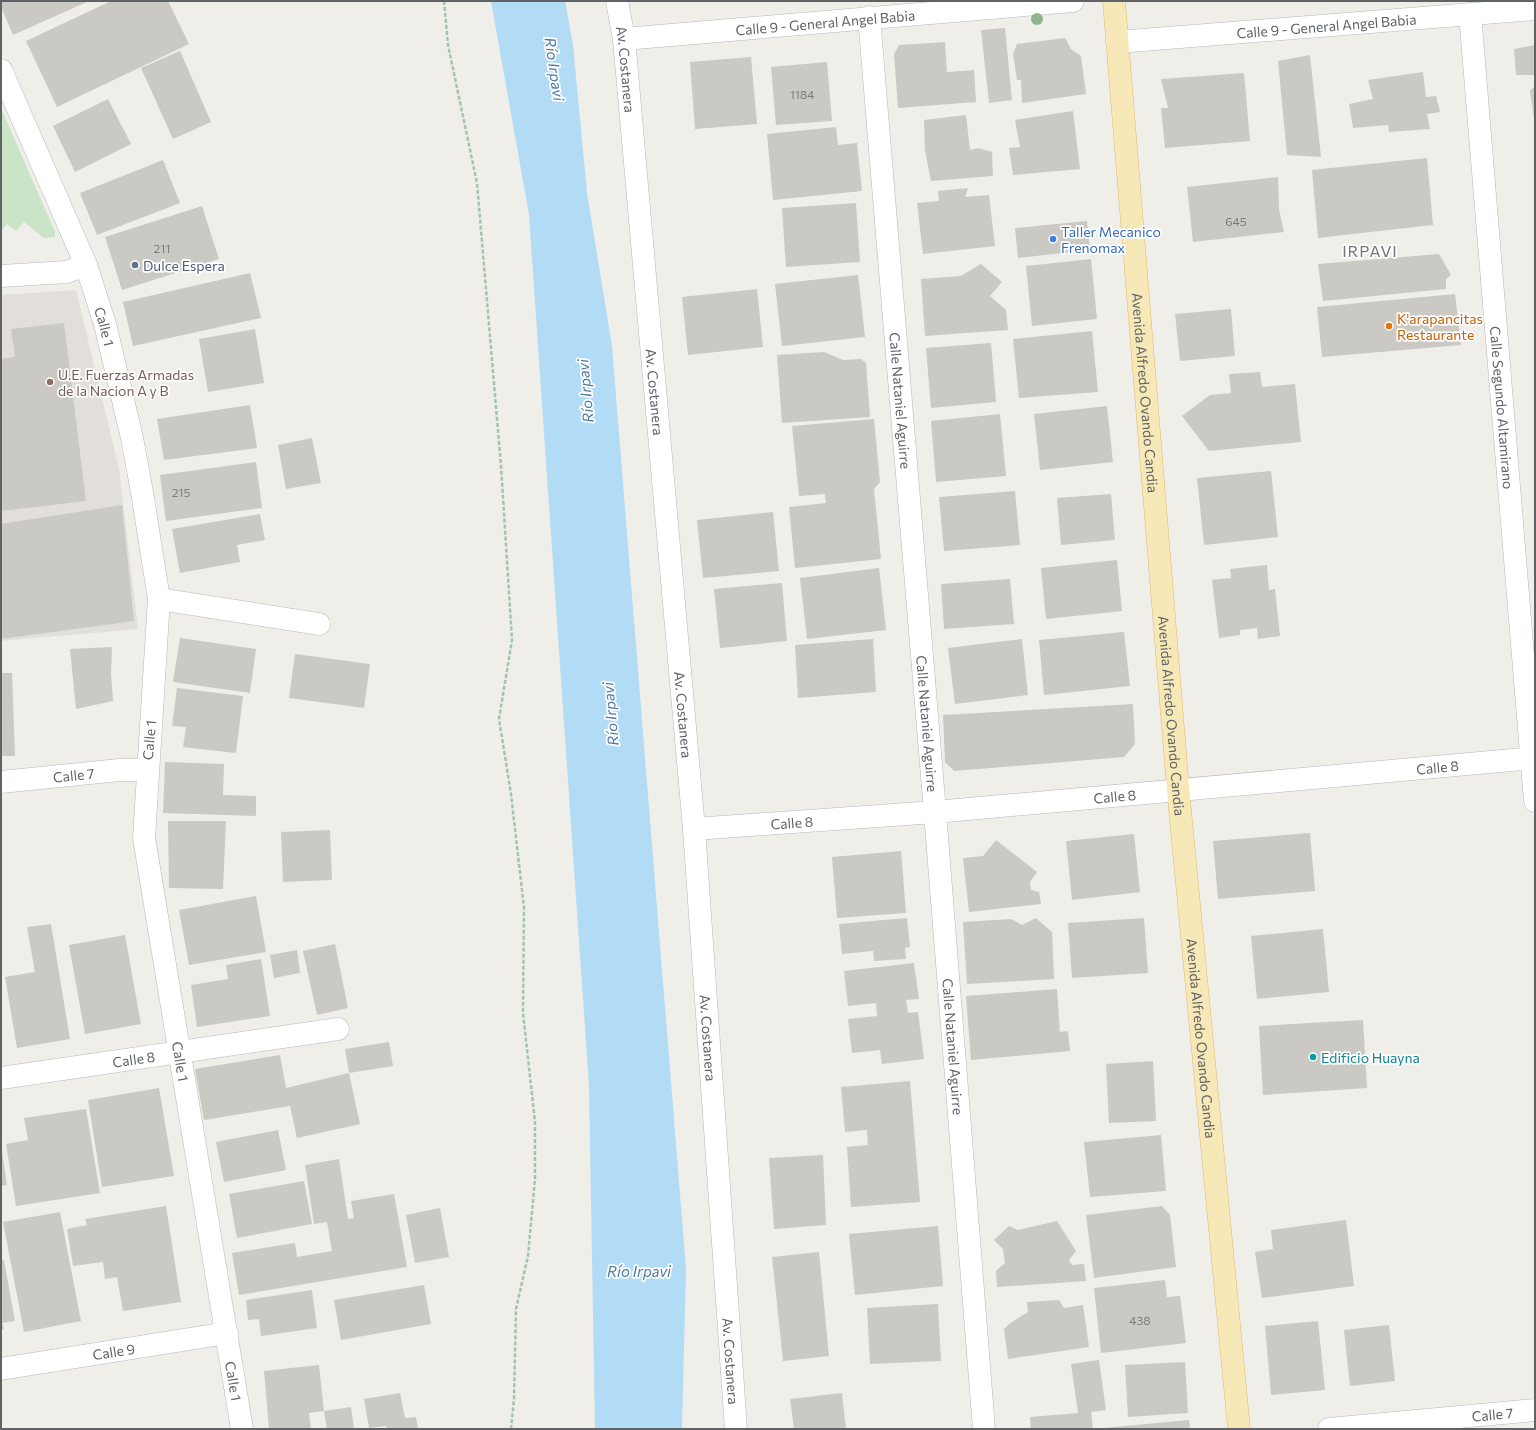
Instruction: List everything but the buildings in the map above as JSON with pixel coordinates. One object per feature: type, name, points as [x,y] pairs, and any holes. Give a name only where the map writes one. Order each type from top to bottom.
[{"type":"main road","name":"Avenida Alfredo Ovando Candia","points":[[1114,1],[1178,789],[1239,1429]]},
{"type":"street","name":"Av. Costanera","points":[[617,1],[624,39],[694,829],[736,1429]]},
{"type":"street","name":"Calle 9 - General Angel Babia","points":[[624,39],[869,17],[1073,1]]},
{"type":"street","name":"Calle 9 - General Angel Babia","points":[[1117,42],[1535,8]]},
{"type":"street","name":"Calle Segundo Altamirano","points":[[1470,14],[1533,758],[1535,801]]},
{"type":"street","name":"Calle Nataniel Aguirre","points":[[869,17],[935,812],[984,1429]]},
{"type":"street","name":"Calle 1","points":[[1,70],[86,265],[105,324],[132,438],[159,600],[147,770],[144,838],[242,1429]]},
{"type":"street","points":[[1,276],[68,272],[86,265]]},
{"type":"street","points":[[159,600],[319,624]]},
{"type":"street","name":"Calle 8","points":[[694,829],[935,812],[1533,758]]},
{"type":"street","name":"Calle 7","points":[[1,782],[119,770],[147,770]]},
{"type":"street","name":"Calle 8","points":[[1,1078],[338,1029]]},
{"type":"street","name":"Calle 9","points":[[1,1369],[227,1333]]},
{"type":"street","name":"Calle 7","points":[[1329,1429],[1535,1410]]},
{"type":"path","points":[[444,1],[448,45],[477,183],[501,466],[512,640],[499,719],[511,794],[524,908],[523,1013],[535,1122],[535,1179],[528,1256],[516,1309],[514,1399],[511,1429]]},
{"type":"shaded area","name":"U.E. Fuerzas Armadas de la Nacion A y B","points":[[76,290],[119,469],[138,629],[1,641],[1,295]]},
{"type":"green space","points":[[1,108],[55,232],[55,237],[44,238],[24,222],[16,231],[7,224],[1,231]]},
{"type":"water","name":"Río Irpavi","points":[[491,1],[565,1],[573,45],[587,193],[612,346],[686,1269],[682,1429],[595,1429],[589,1086],[529,215]]},
{"type":"place","name":"Taller Mecanico Frenomax","points":[[1053,239]]},
{"type":"place","name":"Dulce Espera","points":[[135,265]]},
{"type":"place","name":"K'arapancitas Restaurante","points":[[1389,326]]},
{"type":"place","name":"U.E. Fuerzas Armadas de la Nacion A y B","points":[[50,382]]},
{"type":"place","name":"Edificio Huayna","points":[[1313,1057]]},
{"type":"district","name":"IRPAVI","points":[[1370,250]]}]
